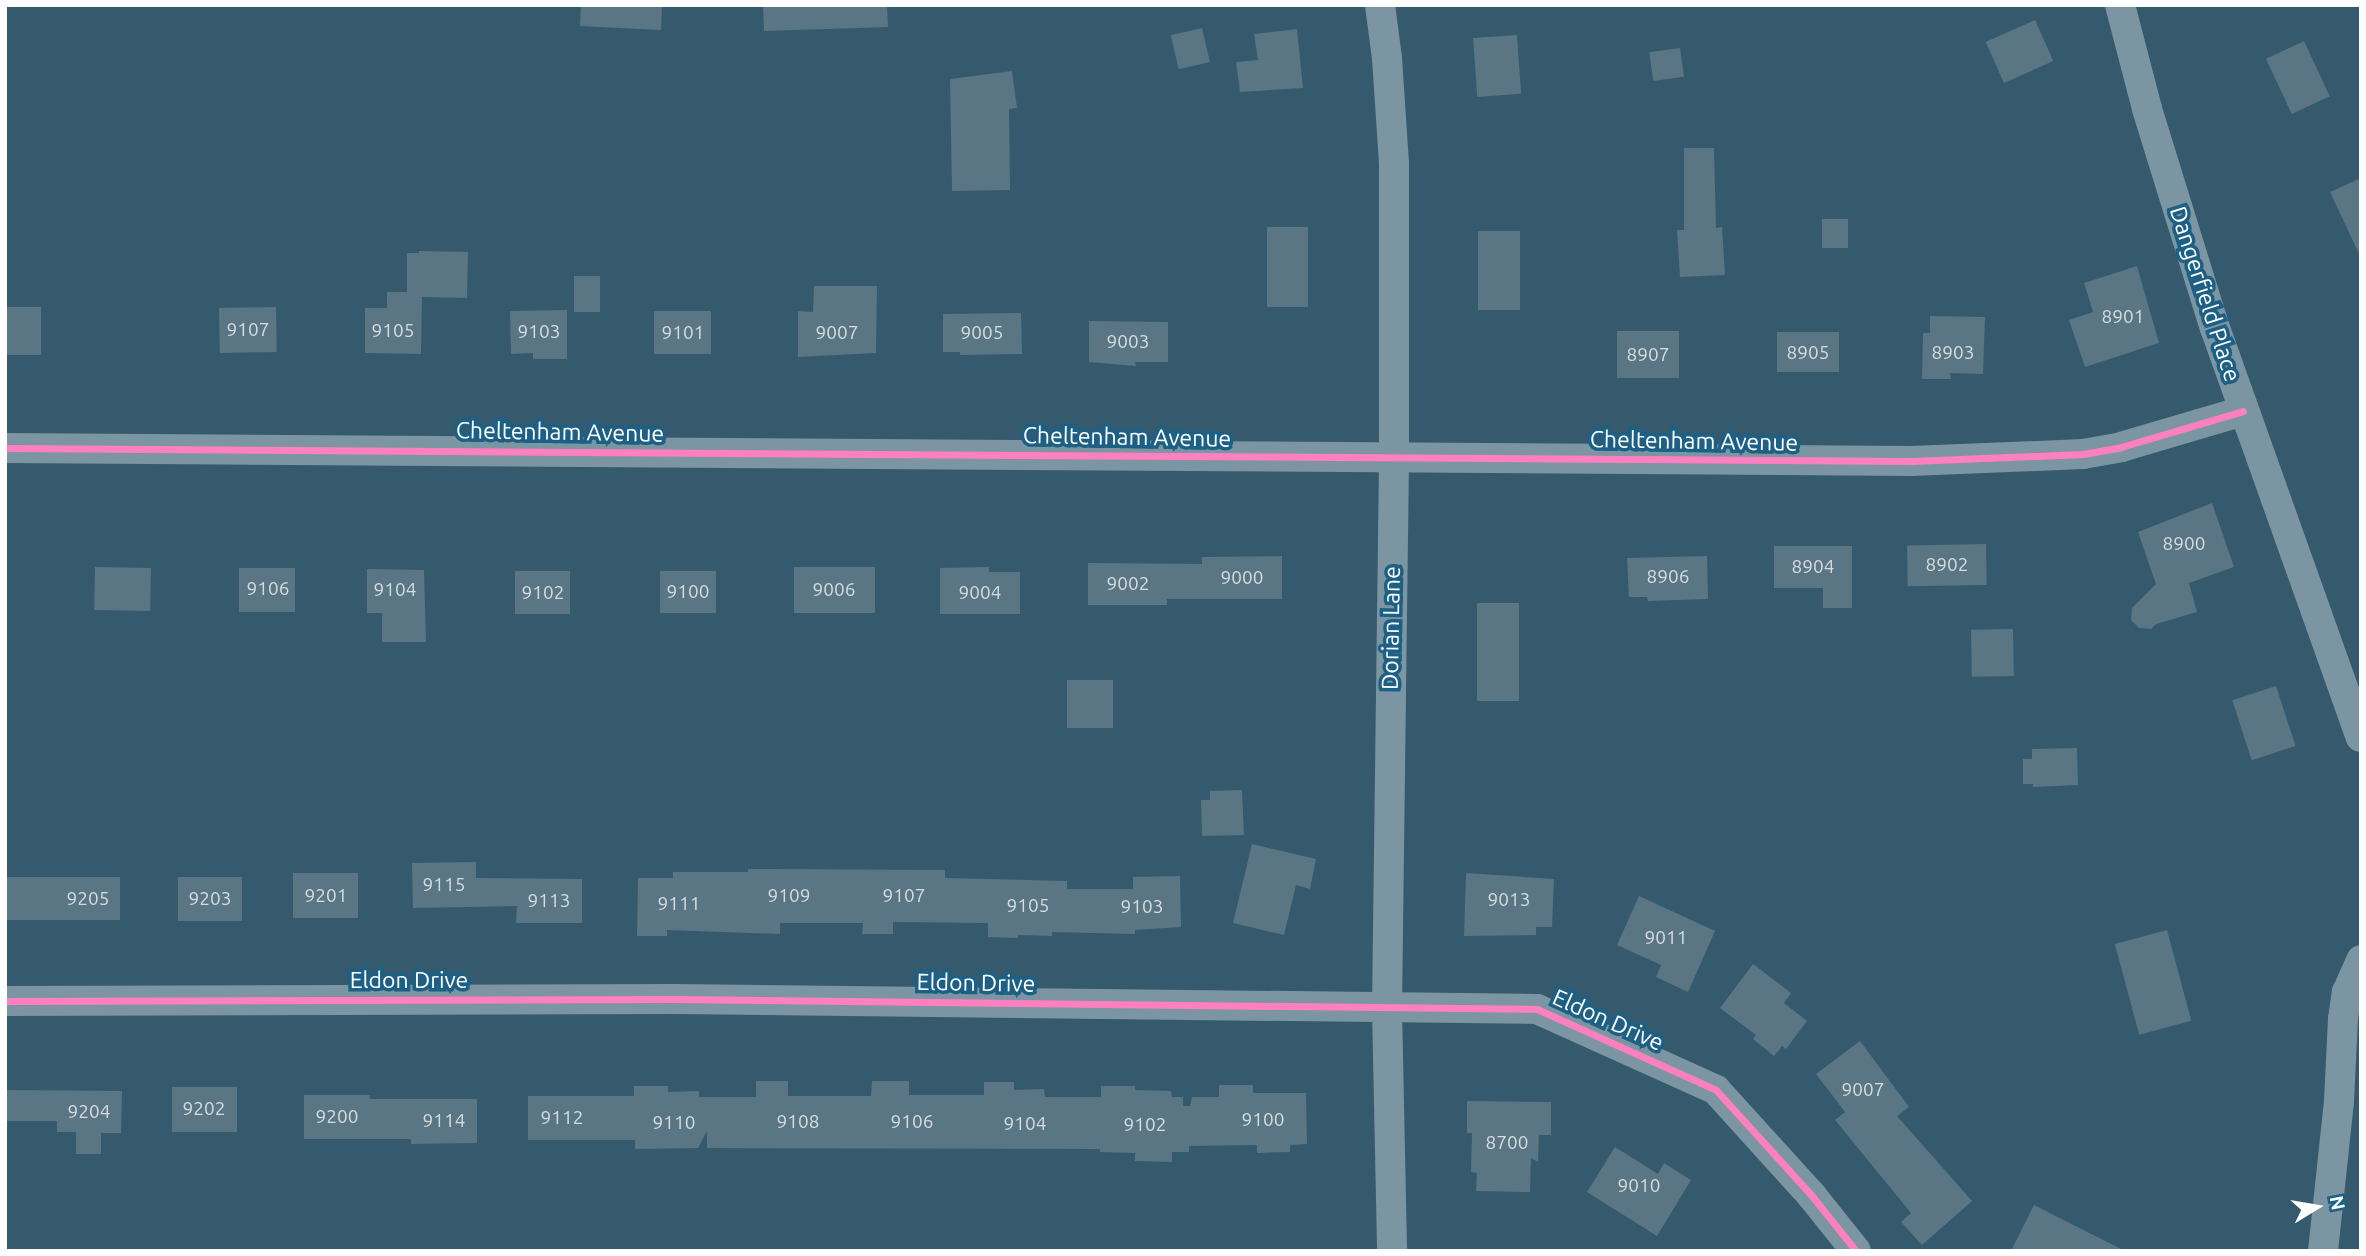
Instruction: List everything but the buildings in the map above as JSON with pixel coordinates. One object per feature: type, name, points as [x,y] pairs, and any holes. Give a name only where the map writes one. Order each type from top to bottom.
[{"type":"street","name":"Dorian Lane","points":[[1380,5],[1387,58],[1394,163],[1394,459],[1387,1008],[1392,1251]]},
{"type":"street","name":"Dangerfield Place","points":[[2120,5],[2147,109],[2243,411],[2361,737]]},
{"type":"street","name":"Cheltenham Avenue","points":[[5,448],[1833,462],[2043,456],[2121,447],[2243,411]]},
{"type":"street","points":[[2323,1251],[2339,1101],[2343,1019],[2347,992],[2361,960]]},
{"type":"street","name":"Eldon Drive","points":[[5,1000],[674,999],[1536,1009],[1716,1090],[1812,1196],[1856,1251]]},
{"type":"cycle path","points":[[5,448],[1911,461],[2083,454],[2121,447],[2243,411]]},
{"type":"cycle path","points":[[5,1001],[674,999],[1537,1009],[1716,1090],[1812,1196],[1856,1251]]}]
